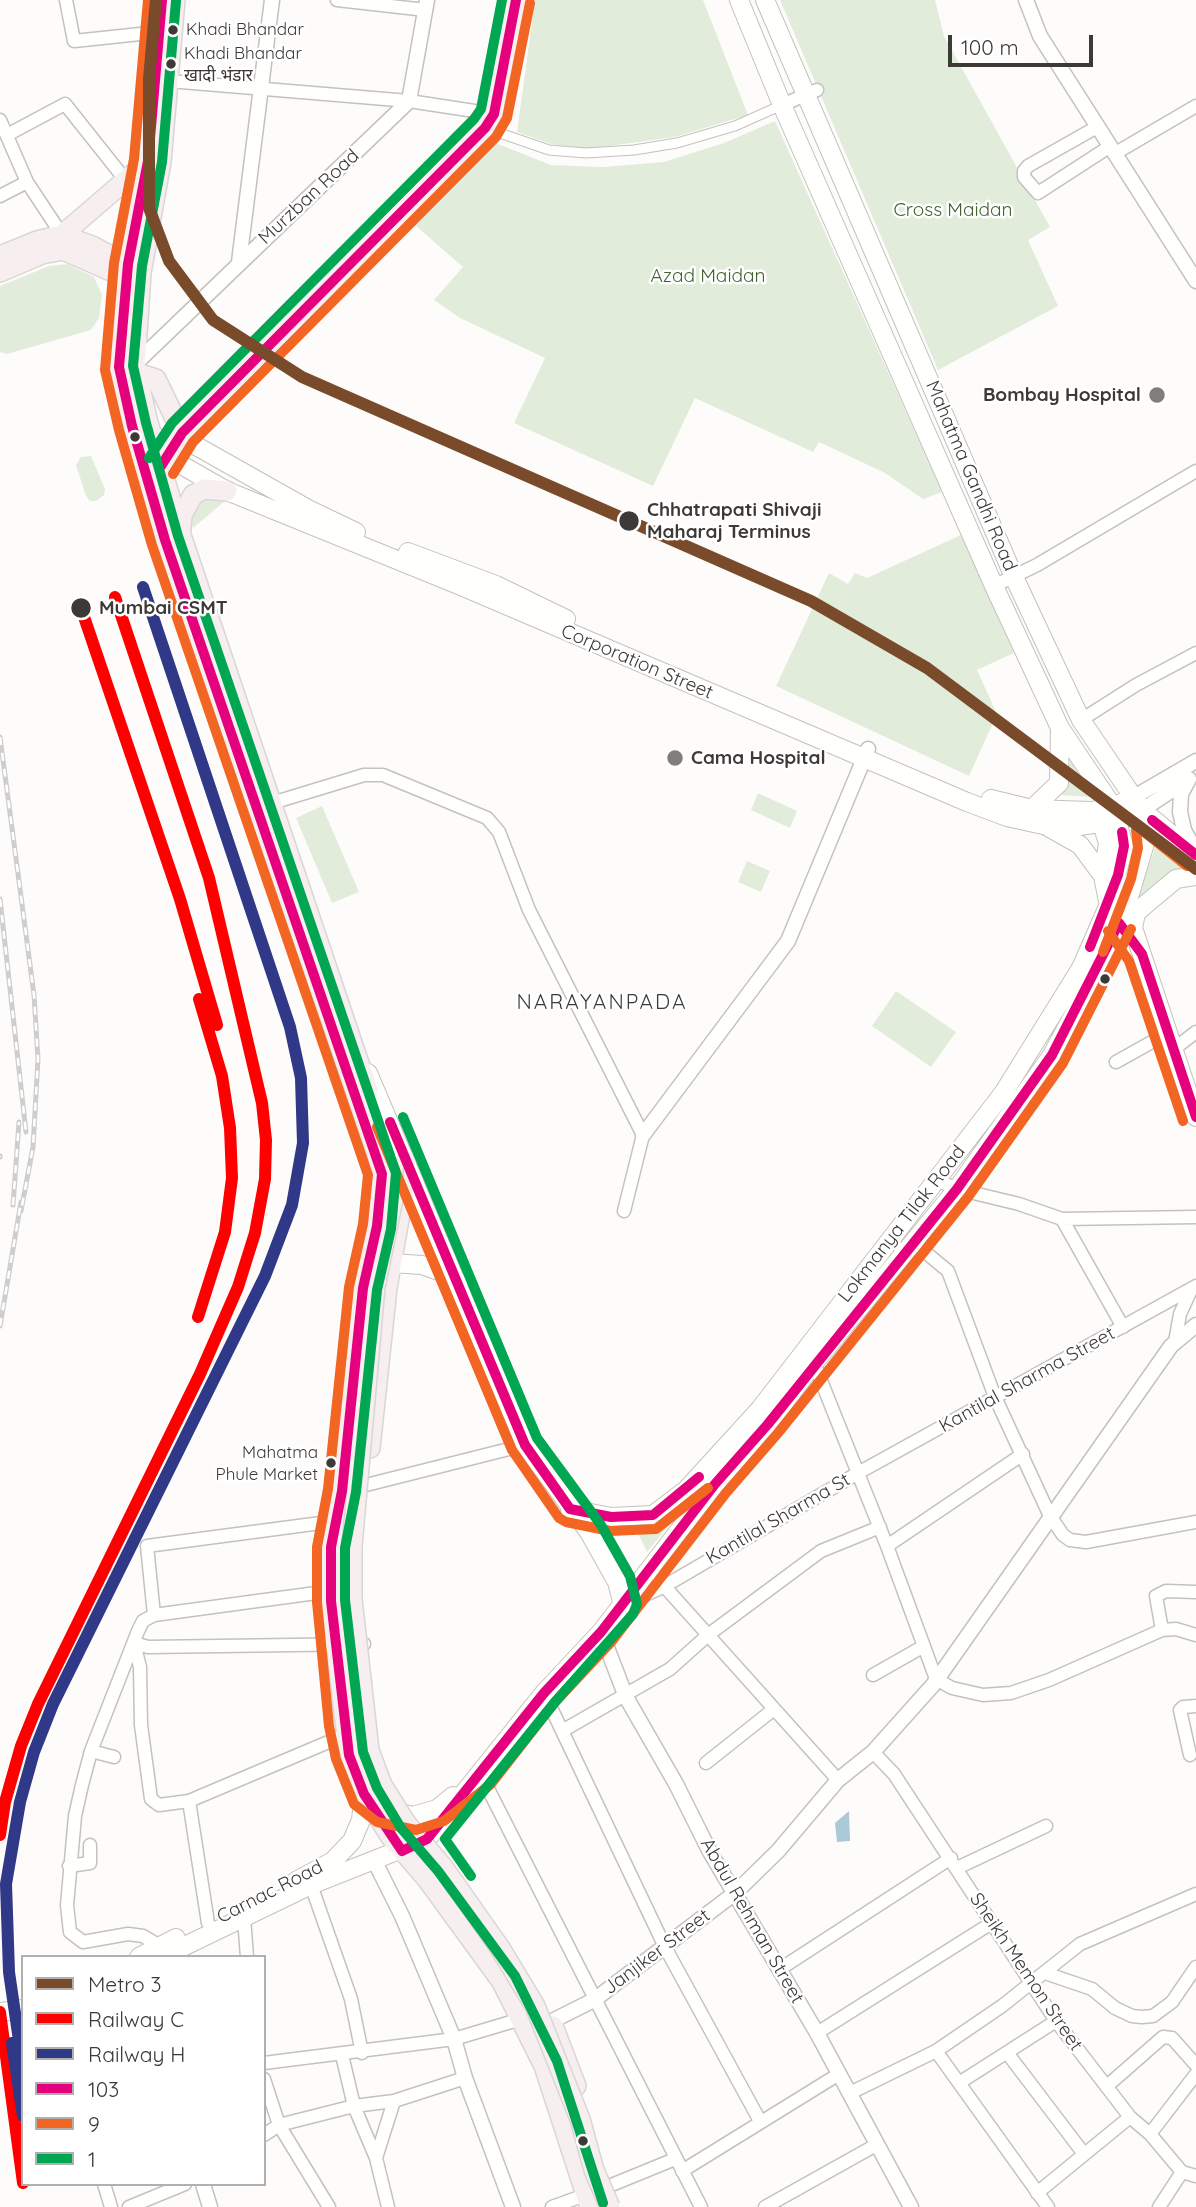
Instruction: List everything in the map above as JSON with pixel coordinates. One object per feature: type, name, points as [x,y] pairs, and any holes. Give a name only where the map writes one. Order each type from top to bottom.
[{"type":"main road","points":[[162,0],[148,161],[119,367],[153,452],[272,803],[350,1054],[382,1174],[377,1226],[363,1287],[342,1491],[331,1547],[331,1591],[345,1735],[363,1794],[402,1851],[502,1982],[544,2066],[588,2201]]},
{"type":"main road","points":[[176,0],[161,162],[132,272],[136,368],[153,452],[165,540],[350,1054],[399,1164],[458,1283],[525,1445],[589,1532],[617,1583],[623,1605]]},
{"type":"main road","points":[[153,452],[180,436],[489,121],[516,0]]},
{"type":"main road","points":[[738,0],[994,586],[1060,728],[1111,817],[1104,876],[1109,904],[1119,923],[1142,954]]},
{"type":"main road","name":"Mahatma Gandhi Road","points":[[765,0],[812,92],[827,143],[1014,577],[1081,720],[1143,809],[1196,853]]},
{"type":"main road","points":[[0,256],[37,241],[62,235],[127,182],[148,161]]},
{"type":"main road","points":[[62,235],[132,272]]},
{"type":"main road","points":[[0,272],[42,254],[63,250],[132,272]]},
{"type":"main road","points":[[136,368],[156,379],[180,436]]},
{"type":"main road","name":"Corporation Street","points":[[180,436],[307,509],[353,531],[866,754],[967,802],[1007,817],[1043,825],[1111,817],[1143,809]]},
{"type":"main road","name":"Corporation Street","points":[[153,452],[227,491],[493,592]]},
{"type":"main road","points":[[181,535],[182,515],[193,495],[204,489],[227,491]]},
{"type":"main road","points":[[1032,809],[1059,783],[1060,728]]},
{"type":"main road","name":"Corporation Street","points":[[866,754],[969,792],[1032,809],[1091,811],[1111,817]]},
{"type":"main road","name":"Lokmanya Tilak Road","points":[[427,1839],[481,1775],[544,1693],[601,1632],[648,1568],[957,1189],[1052,1055],[1119,923],[1143,809]]},
{"type":"main road","name":"Lokmanya Tilak Road","points":[[570,1509],[611,1517],[635,1518],[653,1515],[686,1490],[760,1409],[1004,1092],[1081,968],[1109,904],[1124,846],[1111,817]]},
{"type":"main road","points":[[1043,825],[1080,845],[1104,876]]},
{"type":"main road","points":[[1196,876],[1176,879],[1136,913],[1133,928],[1196,1117]]},
{"type":"main road","points":[[366,1485],[391,1263],[404,1200],[399,1164]]},
{"type":"main road","points":[[399,1164],[375,1287],[352,1546],[352,1599],[363,1721],[369,1750],[382,1785],[406,1823],[443,1867],[493,1938],[535,2007],[580,2119],[594,2170],[612,2207]]},
{"type":"main road","points":[[363,1287],[376,1269],[391,1263],[422,1265],[439,1271],[458,1283]]},
{"type":"main road","points":[[338,1517],[352,1722],[368,1777],[397,1829],[491,1950],[529,2010],[552,2063],[587,2173],[601,2207]]},
{"type":"main road","points":[[363,1794],[383,1809],[413,1816],[437,1809],[481,1775]]},
{"type":"main road","name":"Carnac Road","points":[[160,1951],[208,1923],[333,1861],[352,1841],[361,1820],[363,1794]]},
{"type":"main road","points":[[413,1816],[499,1938],[550,2022],[588,2117],[609,2186],[612,2207]]},
{"type":"main road","name":"Carnac Road","points":[[160,1951],[244,1918],[311,1885],[427,1839]]},
{"type":"main road","points":[[0,2012],[21,2009]]},
{"type":"main road","points":[[0,2022],[21,2019]]},
{"type":"street","points":[[66,0],[74,41],[159,32]]},
{"type":"street","points":[[239,262],[272,0]]},
{"type":"street","points":[[337,0],[426,5],[410,101]]},
{"type":"street","points":[[1026,0],[1040,36],[1196,281]]},
{"type":"street","points":[[169,81],[410,101],[489,121],[549,150],[586,153],[634,150],[677,143],[735,126],[812,92]]},
{"type":"street","name":"Murzban Road","points":[[136,368],[239,262],[410,101]]},
{"type":"street","points":[[7,135],[65,104],[127,182]]},
{"type":"street","points":[[1097,127],[1028,166],[1024,174],[1032,190],[1038,193],[1042,191],[1111,150],[1196,106]]},
{"type":"street","points":[[0,120],[27,182],[62,235]]},
{"type":"street","points":[[0,196],[27,182]]},
{"type":"street","points":[[994,586],[1196,471]]},
{"type":"street","points":[[1081,720],[1136,685],[1196,653]]},
{"type":"street","points":[[624,1211],[643,1135],[788,941],[866,754]]},
{"type":"street","points":[[1143,809],[1196,761]]},
{"type":"street","points":[[272,803],[364,775],[383,775],[487,818],[499,832],[529,910],[643,1135]]},
{"type":"street","points":[[1143,809],[1193,777]]},
{"type":"street","points":[[1193,777],[1181,794],[1180,812],[1196,853]]},
{"type":"street","points":[[1116,1062],[1196,1032]]},
{"type":"street","points":[[937,1180],[957,1189],[1019,1204],[1062,1219],[1196,1217]]},
{"type":"street","points":[[1062,1219],[1123,1327]]},
{"type":"street","points":[[913,1242],[948,1271],[995,1397],[1050,1516],[1063,1535],[1079,1541],[1196,1522]]},
{"type":"street","points":[[1175,1342],[1180,1314],[1194,1287]]},
{"type":"street","name":"Kantilal Sharma Street","points":[[858,1473],[1194,1287]]},
{"type":"street","name":"Janjiker Street","points":[[550,2022],[594,2000],[735,1893],[778,1851],[838,1780],[873,1752],[936,1679],[1175,1342],[1196,1325]]},
{"type":"street","points":[[814,1363],[880,1527],[936,1679],[952,1688],[983,1695],[1011,1693],[1049,1680],[1162,1630],[1176,1629],[1196,1634]]},
{"type":"street","points":[[366,1485],[525,1445]]},
{"type":"street","points":[[887,1546],[1023,1454]]},
{"type":"street","name":"Kantilal Sharma St","points":[[623,1605],[663,1587],[858,1473]]},
{"type":"street","points":[[154,1615],[147,1546],[338,1517]]},
{"type":"street","points":[[562,1731],[670,1670],[708,1635],[821,1550],[880,1527]]},
{"type":"street","points":[[648,1568],[838,1780]]},
{"type":"street","points":[[160,1951],[143,1936],[128,1934],[83,1942],[73,1937],[67,1905],[75,1816],[92,1751],[143,1621],[154,1615],[331,1591]]},
{"type":"street","points":[[1162,1630],[1156,1596],[1166,1591],[1196,1592]]},
{"type":"street","name":"Abdul Rehman Street","points":[[601,1632],[626,1697],[735,1893],[817,2033],[911,2207]]},
{"type":"street","points":[[134,1643],[148,1647],[366,1643]]},
{"type":"street","points":[[134,1643],[139,1667],[141,1725],[151,1799],[159,1805],[189,1801],[345,1735]]},
{"type":"street","points":[[873,1675],[924,1646]]},
{"type":"street","points":[[544,1693],[665,1947],[760,2121]]},
{"type":"street","points":[[1190,1755],[1180,1710],[1183,1707],[1196,1706]]},
{"type":"street","points":[[706,1763],[774,1709]]},
{"type":"street","points":[[92,1751],[114,1757]]},
{"type":"street","name":"Sheikh Memon Street","points":[[873,1752],[894,1773],[954,1863],[990,1924],[1056,2021],[1130,2117],[1150,2134],[1182,2172]]},
{"type":"street","points":[[481,1775],[701,2207]]},
{"type":"street","points":[[189,1801],[208,1923]]},
{"type":"street","points":[[780,1969],[954,1863],[1046,1826]]},
{"type":"street","points":[[69,1866],[90,1863],[90,1845]]},
{"type":"street","points":[[374,1860],[402,1916],[454,2039],[465,2078],[513,2207]]},
{"type":"street","points":[[311,1885],[351,1999],[362,2053]]},
{"type":"street","points":[[850,2093],[936,2051],[1002,2006],[1080,1944],[1196,1894]]},
{"type":"street","points":[[244,1918],[247,1955]]},
{"type":"street","points":[[817,2033],[990,1924]]},
{"type":"street","points":[[1045,1973],[1092,1989],[1115,2008],[1132,2016],[1142,2017],[1153,2016],[1172,2003],[1196,1967]]},
{"type":"street","points":[[266,2063],[362,2053],[454,2039],[520,2019],[550,2022]]},
{"type":"street","points":[[959,2083],[1009,2054],[1056,2021]]},
{"type":"street","points":[[1107,2086],[1163,2037],[1172,2038],[1196,2066]]},
{"type":"street","points":[[936,2051],[1047,2207]]},
{"type":"street","points":[[1009,2054],[1084,2154]]},
{"type":"street","points":[[342,2055],[354,2106],[376,2158],[388,2207]]},
{"type":"street","points":[[609,2186],[679,2165],[839,2074]]},
{"type":"street","points":[[1150,2134],[1196,2074]]},
{"type":"street","points":[[266,2134],[279,2125],[354,2106],[394,2101],[465,2078]]},
{"type":"street","points":[[266,2085],[279,2125],[329,2207]]},
{"type":"street","points":[[376,2158],[394,2101]]},
{"type":"street","points":[[1037,2193],[1130,2117]]},
{"type":"street","points":[[765,2207],[783,2202],[876,2145]]},
{"type":"street","points":[[1159,2207],[1182,2172],[1196,2176]]},
{"type":"street","points":[[105,2186],[111,2207]]},
{"type":"street","points":[[129,2207],[180,2186]]},
{"type":"street","points":[[204,2186],[210,2207]]},
{"type":"street","points":[[552,2207],[588,2201]]},
{"type":"green space","points":[[535,0],[703,0],[748,115],[675,137],[587,149],[551,144],[517,132]]},
{"type":"green space","name":"Cross Maidan","points":[[780,0],[935,0],[944,36],[1050,227],[1028,240],[1058,306],[938,370]]},
{"type":"green space","name":"Azad Maidan","points":[[775,121],[942,492],[923,499],[885,473],[819,442],[813,452],[695,398],[653,486],[514,423],[545,358],[460,318],[434,300],[463,267],[408,219],[493,142],[551,165],[603,167],[664,162],[724,143]]},
{"type":"green space","points":[[67,264],[94,277],[102,295],[99,318],[91,330],[7,354],[0,352],[0,286],[49,266]]},
{"type":"green space","points":[[91,456],[105,489],[104,495],[96,501],[90,501],[86,496],[76,465],[81,457]]},
{"type":"green space","points":[[214,496],[225,501],[193,528],[189,515],[196,500]]},
{"type":"green space","points":[[961,535],[1014,653],[977,670],[997,714],[969,776],[776,686],[829,573],[848,584],[855,573],[867,578]]},
{"type":"green space","points":[[1071,760],[1090,797],[1060,795]]},
{"type":"green space","points":[[758,793],[797,811],[790,828],[751,810]]},
{"type":"green space","points":[[322,806],[359,892],[332,903],[296,818]]},
{"type":"green space","points":[[1158,840],[1188,872],[1133,909]]},
{"type":"green space","points":[[747,861],[770,871],[761,892],[738,882]]},
{"type":"green space","points":[[896,991],[956,1032],[931,1067],[872,1026]]},
{"type":"green space","points":[[680,1512],[647,1552],[633,1523],[662,1521]]},
{"type":"water","points":[[849,1811],[850,1841],[837,1842],[835,1823]]},
{"type":"railway","points":[[0,737],[34,995],[38,1059],[33,1147],[21,1211]]},
{"type":"railway","points":[[0,899],[26,1132]]},
{"type":"railway","points":[[13,1205],[19,1122]]},
{"type":"railway","points":[[0,1326],[21,1202]]},
{"type":"metro line","name":"3","points":[[156,0],[149,79],[149,208],[169,261],[213,320],[302,377],[811,601],[927,668],[1196,869]]},
{"type":"rail line","name":"H","points":[[21,2054],[9,1972],[6,1884],[20,1802],[34,1752],[53,1704],[265,1276],[292,1205],[303,1143],[301,1078],[290,1027],[143,587]]},
{"type":"rail line","name":"C","points":[[0,1835],[5,1802],[21,1746],[38,1704],[200,1374],[238,1287],[255,1233],[265,1179],[266,1140],[262,1103],[209,878],[115,597]]},
{"type":"rail line","name":"C","points":[[81,608],[180,899],[217,1025]]},
{"type":"rail line","name":"C","points":[[198,1317],[225,1232],[232,1178],[230,1128],[222,1076],[199,999]]},
{"type":"rail line","name":"C","points":[[0,2012],[21,2168]]},
{"type":"rail line","name":"H","points":[[12,2043],[21,2103]]},
{"type":"transit line","name":"9","points":[[148,0],[134,159],[114,263],[105,370],[152,545],[368,1175],[363,1224],[349,1287],[328,1489],[317,1547],[317,1602],[329,1726],[336,1759],[354,1804],[377,1822],[416,1830],[444,1821],[491,1784],[555,1702],[612,1641],[726,1493],[778,1433],[968,1197],[1063,1063],[1131,929]]},
{"type":"transit line","name":"103","points":[[162,0],[148,161],[128,264],[119,367],[132,426],[165,540],[382,1174],[377,1226],[363,1288],[342,1491],[331,1547],[331,1601],[349,1755],[364,1794],[402,1851],[427,1839],[544,1693],[601,1632],[715,1484],[768,1424],[957,1189],[1052,1055],[1119,923]]},
{"type":"transit line","name":"1","points":[[149,458],[172,423],[474,119],[481,109],[502,0]]},
{"type":"transit line","name":"103","points":[[161,466],[182,433],[485,128],[494,114],[516,0]]},
{"type":"transit line","name":"1","points":[[176,1],[162,162],[142,266],[133,366],[178,536],[396,1173],[391,1229],[377,1290],[356,1492],[345,1548],[345,1600],[363,1752],[377,1788],[401,1828],[438,1871],[515,1976],[557,2061],[603,2203]]},
{"type":"transit line","name":"9","points":[[173,474],[193,442],[496,137],[507,118],[530,3]]},
{"type":"transit line","name":"103","points":[[1152,820],[1196,855]]},
{"type":"transit line","name":"9","points":[[1103,952],[1131,879],[1138,848],[1136,830]]},
{"type":"transit line","name":"9","points":[[1143,831],[1187,866]]},
{"type":"transit line","name":"103","points":[[1090,947],[1118,875],[1124,846],[1122,832]]},
{"type":"transit line","name":"103","points":[[1119,923],[1142,954],[1196,1117]]},
{"type":"transit line","name":"9","points":[[1108,931],[1129,961],[1183,1121]]},
{"type":"transit line","name":"1","points":[[403,1117],[537,1438],[601,1525],[630,1576],[637,1604],[633,1614],[555,1702],[445,1839],[471,1876]]},
{"type":"transit line","name":"103","points":[[390,1122],[525,1445],[570,1509],[611,1517],[653,1515],[699,1477]]},
{"type":"transit line","name":"9","points":[[377,1127],[512,1450],[559,1518],[566,1522],[610,1531],[656,1529],[708,1488]]},
{"type":"place","name":"Khadi Bhandar","points":[[173,30]]},
{"type":"place","name":"Khadi Bhandar खादी भंडार","points":[[171,64]]},
{"type":"place","name":"Bombay Hospital","points":[[1157,395]]},
{"type":"place","name":"Chhatrapati Shivaji Maharaj Terminus","points":[[629,521]]},
{"type":"place","name":"Mumbai CSMT","points":[[81,608]]},
{"type":"place","name":"Cama Hospital","points":[[675,758]]},
{"type":"place","name":"Mahatma Phule Market","points":[[331,1463]]},
{"type":"district","name":"NARAYANPADA","points":[[602,1003]]}]
